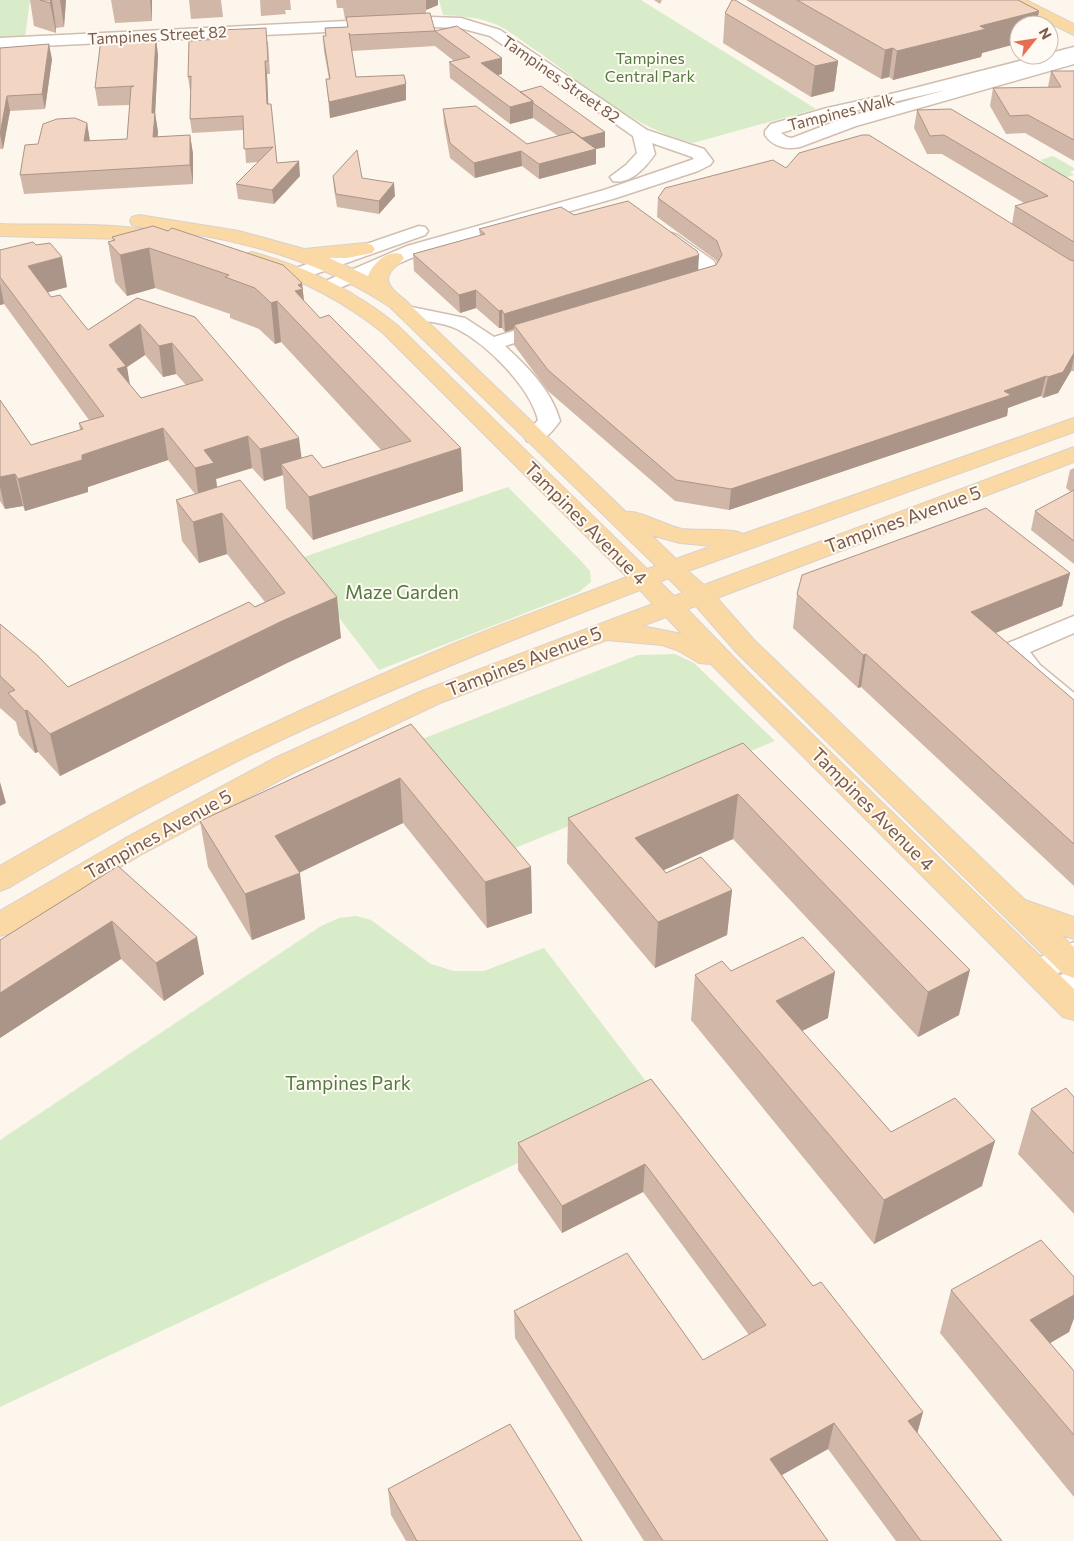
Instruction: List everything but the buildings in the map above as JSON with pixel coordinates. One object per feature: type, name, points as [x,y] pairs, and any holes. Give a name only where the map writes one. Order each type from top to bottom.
[{"type":"main road","points":[[1014,0],[1074,30]]},
{"type":"main road","points":[[1042,0],[1074,17]]},
{"type":"main road","name":"Tampines Avenue 4","points":[[0,218],[95,218],[147,222],[213,232],[325,263],[354,276],[384,293],[408,312],[699,595],[745,646],[1012,907],[1065,975]]},
{"type":"main road","name":"Tampines Avenue 4","points":[[0,230],[65,230],[124,233],[170,240],[254,259],[300,273],[330,286],[362,306],[390,329],[600,536],[740,679],[1065,975]]},
{"type":"main road","points":[[287,251],[331,253],[365,249]]},
{"type":"main road","points":[[384,293],[378,277],[380,271],[394,258]]},
{"type":"main road","name":"Tampines Avenue 5","points":[[0,880],[85,829],[278,730],[467,648],[672,569],[1074,425]]},
{"type":"main road","name":"Tampines Avenue 5","points":[[0,926],[134,846],[285,765],[431,697],[1074,454]]},
{"type":"main road","points":[[611,509],[648,528],[674,536],[719,539],[768,534]]},
{"type":"main road","points":[[576,607],[590,596],[606,576],[608,559],[600,536]]},
{"type":"main road","points":[[745,646],[734,621],[732,608],[747,581],[766,570]]},
{"type":"main road","points":[[599,633],[634,633],[676,640],[698,650],[740,679]]},
{"type":"main road","points":[[1012,907],[1074,928]]},
{"type":"street","name":"Tampines Street 82","points":[[0,44],[243,24],[446,22],[475,26],[486,29],[503,39],[641,134],[698,153]]},
{"type":"street","name":"Tampines Walk","points":[[1074,52],[896,98],[833,111],[780,127],[773,133],[774,138],[779,141],[794,143],[838,126],[1074,59]]},
{"type":"street","points":[[838,126],[853,137]]},
{"type":"street","name":"Tampines Street 82","points":[[619,177],[632,169],[646,154],[641,134]]},
{"type":"street","name":"Tampines Street 82","points":[[300,273],[422,230],[619,177],[644,169],[676,153],[698,153]]},
{"type":"street","points":[[330,286],[394,258],[460,235],[610,194],[700,164],[704,161],[698,153]]},
{"type":"street","points":[[610,194],[625,205]]},
{"type":"street","points":[[552,210],[568,221],[575,222]]},
{"type":"street","points":[[656,228],[707,265],[709,269],[710,275],[706,279],[669,290]]},
{"type":"street","points":[[408,312],[462,324],[491,344],[524,379],[543,402],[548,412],[549,421],[535,436]]},
{"type":"street","points":[[491,344],[568,321]]},
{"type":"street","points":[[1074,624],[1017,648],[1017,654],[1024,664],[1074,706]]},
{"type":"green space","points":[[0,0],[30,0],[25,37],[0,38]]},
{"type":"green space","name":"Tampines Central Park","points":[[439,0],[641,0],[816,109],[693,143],[672,137],[651,128],[612,105],[504,29],[474,18],[443,15]]},
{"type":"green space","points":[[1053,156],[1074,168],[1070,172],[1074,175],[1064,178],[1039,164],[1044,162],[1040,160]]},
{"type":"green space","name":"Maze Garden","points":[[508,487],[590,571],[591,582],[579,592],[379,670],[295,560]]},
{"type":"green space","points":[[675,654],[694,663],[775,741],[503,853],[412,743],[638,655]]},
{"type":"green space","name":"Tampines Park","points":[[356,916],[371,920],[431,964],[454,971],[484,971],[544,948],[658,1097],[0,1407],[0,1140],[321,926],[339,918]]}]
